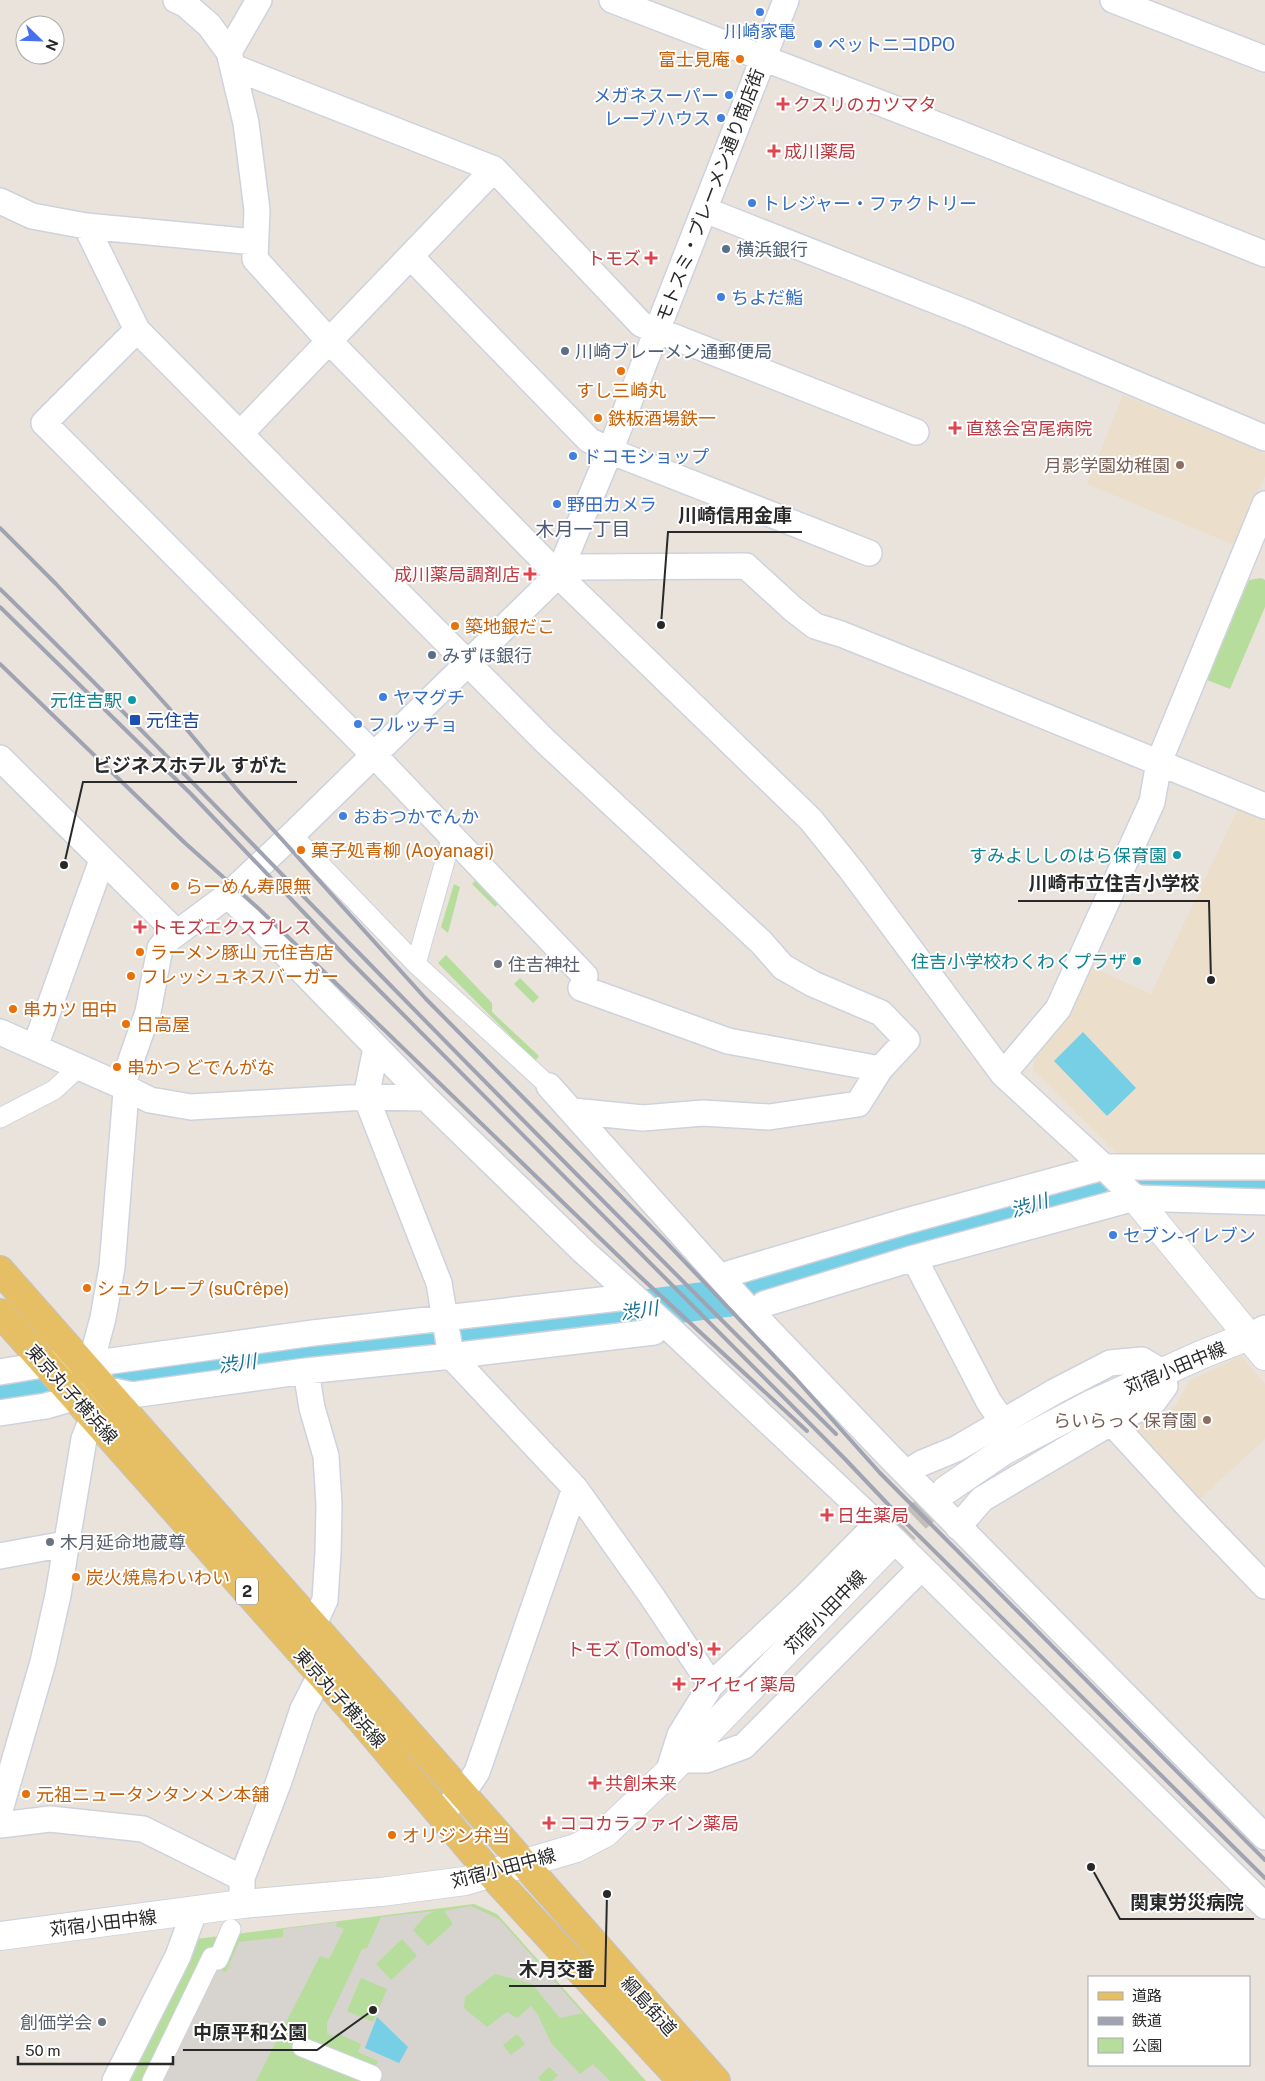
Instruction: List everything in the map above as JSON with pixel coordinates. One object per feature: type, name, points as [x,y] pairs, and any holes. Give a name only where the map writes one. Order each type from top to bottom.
[{"type":"main road","name":"東京丸子横浜線","points":[[0,1270],[85,1359],[104,1389],[523,1864]]},
{"type":"main road","name":"東京丸子横浜線","points":[[0,1313],[44,1365],[361,1720],[490,1873],[682,2081]]},
{"type":"main road","name":"綱島街道","points":[[523,1864],[716,2081]]},
{"type":"street","points":[[176,0],[185,4],[210,25],[231,59],[246,123],[257,210],[255,258],[330,342],[558,575],[811,820],[852,871],[1002,1074],[1104,1167],[1135,1198],[1260,1340]]},
{"type":"street","points":[[231,59],[259,0]]},
{"type":"street","points":[[612,0],[1265,254]]},
{"type":"street","name":"モトスミ・ブレーメン通り商店街","points":[[122,1086],[148,1012],[160,948],[164,943],[228,895],[292,836],[558,575],[610,451],[786,0]]},
{"type":"street","points":[[1113,0],[1265,60]]},
{"type":"street","points":[[231,59],[494,169],[641,324],[916,432]]},
{"type":"street","points":[[241,433],[494,169]]},
{"type":"street","points":[[0,200],[32,216],[86,226],[255,242]]},
{"type":"street","points":[[705,210],[967,312],[1265,438]]},
{"type":"street","points":[[86,226],[137,330],[546,742],[761,942],[784,966],[813,984],[881,1013],[907,1040],[880,1069],[858,1104],[769,1117],[703,1113],[643,1118],[573,1111]]},
{"type":"street","points":[[411,256],[589,440],[610,451],[869,553]]},
{"type":"street","points":[[137,330],[44,423],[375,756],[452,836],[583,982],[728,1041],[880,1069]]},
{"type":"street","points":[[1002,1074],[1058,1009],[1152,802],[1159,762],[1265,504]]},
{"type":"street","points":[[558,575],[578,567],[746,566],[793,609],[815,626],[869,645],[1265,806]]},
{"type":"street","points":[[0,758],[176,933]]},
{"type":"street","points":[[292,836],[416,964],[549,1086],[754,1315],[906,1474],[1265,1837]]},
{"type":"street","points":[[416,964],[452,836]]},
{"type":"street","points":[[35,1047],[102,860]]},
{"type":"street","points":[[228,895],[426,1098],[583,1251],[664,1324],[882,1536],[922,1568],[1265,1906]]},
{"type":"street","points":[[0,1032],[150,1100],[191,1107],[366,1097],[426,1098]]},
{"type":"street","points":[[376,1048],[366,1097],[439,1283],[451,1356],[575,1488],[651,1595],[711,1685]]},
{"type":"street","points":[[0,1118],[54,1090],[79,1067]]},
{"type":"street","points":[[85,1359],[103,1318],[112,1267],[126,1092],[122,1086]]},
{"type":"street","points":[[723,1280],[731,1272],[903,1222],[1104,1167],[1265,1167]]},
{"type":"street","points":[[754,1315],[764,1304],[914,1258],[1135,1198],[1265,1202]]},
{"type":"street","points":[[914,1258],[989,1402],[1003,1422]]},
{"type":"street","points":[[0,1372],[85,1359],[111,1361],[313,1332],[619,1298],[628,1291]]},
{"type":"street","points":[[0,1413],[46,1406],[104,1389],[132,1395],[306,1371],[654,1332],[664,1324]]},
{"type":"street","name":"苅宿小田中線","points":[[946,1490],[1005,1450],[1092,1404],[1162,1372],[1260,1340]]},
{"type":"street","points":[[906,1474],[922,1463],[956,1449],[1054,1392],[1110,1364],[1142,1360],[1162,1372],[1165,1386],[1154,1401],[1112,1422],[982,1499],[958,1527]]},
{"type":"street","points":[[292,1644],[313,1626],[325,1600],[329,1505],[326,1456],[312,1408],[306,1371]]},
{"type":"street","points":[[0,1810],[43,1662],[58,1595],[84,1439],[104,1389]]},
{"type":"street","points":[[1112,1422],[1189,1507],[1265,1586]]},
{"type":"street","points":[[440,1813],[462,1794],[478,1772],[575,1488]]},
{"type":"street","points":[[882,1536],[784,1617],[711,1685],[680,1735],[675,1766],[706,1760],[744,1746],[922,1568]]},
{"type":"street","name":"苅宿小田中線","points":[[0,1936],[194,1912],[242,1891],[381,1892],[465,1880],[576,1848],[605,1833],[675,1766],[882,1536]]},
{"type":"street","points":[[0,1556],[66,1544]]},
{"type":"street","points":[[0,1825],[50,1819],[143,1830],[242,1891],[303,1709],[320,1676]]},
{"type":"street","points":[[115,2081],[178,1956],[194,1912]]},
{"type":"street","points":[[152,2081],[212,1957],[218,1960],[232,1929]]},
{"type":"street","points":[[302,2047],[372,2075]]},
{"type":"shaded area","name":"月影学園幼稚園","points":[[1123,395],[1265,453],[1265,476],[1236,546],[1087,484]]},
{"type":"shaded area","points":[[1240,804],[1265,815],[1265,1161],[1123,1160],[1033,1070],[1034,1060],[1066,1017],[1090,966],[1151,994]]},
{"type":"shaded area","name":"らいらっく保育園","points":[[1241,1356],[1265,1384],[1265,1439],[1194,1504],[1125,1432],[1175,1407],[1190,1380]]},
{"type":"shaded area","points":[[471,1906],[499,1919],[583,2013],[560,2018],[532,1984],[495,1974],[465,1997],[464,2008],[487,2027],[507,2012],[517,2018],[531,2006],[538,2015],[551,2043],[580,2074],[593,2064],[610,2081],[552,2081],[558,2075],[549,2067],[538,2078],[541,2081],[377,2081],[371,2079],[378,2061],[358,2052],[361,2044],[337,2033],[335,2037],[327,2033],[327,2023],[362,1949],[367,1948],[381,1917],[434,1911],[425,1916],[413,1930],[428,1946],[453,1924],[444,1911]],"holes":[[[402,1939],[417,1956],[391,1980],[376,1964]],[[361,1978],[387,1989],[373,2022],[347,2011]],[[517,2034],[525,2044],[511,2055],[503,2045]]]},
{"type":"shaded area","points":[[337,1922],[336,1926],[344,1929],[329,1959],[320,1956],[256,2081],[160,2081],[215,1968],[226,1972],[239,1942],[283,1937],[283,1929]]},
{"type":"green space","points":[[1261,578],[1265,580],[1265,607],[1230,689],[1207,680],[1249,580]]},
{"type":"green space","points":[[476,880],[498,904],[495,907],[472,884]]},
{"type":"green space","points":[[454,884],[460,887],[448,933],[441,927]]},
{"type":"green space","points":[[446,955],[492,1003],[492,1012],[539,1056],[535,1061],[438,963]]},
{"type":"green space","points":[[520,978],[539,997],[533,1003],[514,984]]},
{"type":"green space","points":[[474,1904],[497,1914],[646,2081],[129,2081],[196,1939]]},
{"type":"water","points":[[1083,1032],[1136,1088],[1107,1116],[1054,1061]]},
{"type":"water","points":[[377,2017],[408,2047],[399,2063],[365,2048]]},
{"type":"waterway","name":"渋川","points":[[0,1395],[520,1324],[727,1298],[1105,1182],[1126,1179],[1265,1182]]},
{"type":"tunnel","points":[[886,1548],[946,1490]]},
{"type":"railway","points":[[0,528],[56,584],[117,650],[168,707],[239,792],[426,999],[665,1241],[796,1379],[880,1473],[1265,1860]]},
{"type":"railway","points":[[0,589],[135,723],[655,1254],[836,1434]]},
{"type":"railway","points":[[0,607],[191,794],[349,960],[845,1459],[902,1519],[1265,1878]]},
{"type":"railway","points":[[0,664],[185,843],[259,909],[635,1272],[807,1431]]},
{"type":"place","name":"川崎家電","points":[[760,12]]},
{"type":"place","name":"ペットニコDPO","points":[[818,44]]},
{"type":"place","name":"富士見庵","points":[[740,59]]},
{"type":"place","name":"メガネスーパー","points":[[729,95]]},
{"type":"place","name":"クスリのカツマタ","points":[[783,104]]},
{"type":"place","name":"レーブハウス","points":[[721,118]]},
{"type":"place","name":"成川薬局","points":[[774,151]]},
{"type":"place","name":"トレジャー・ファクトリー","points":[[752,203]]},
{"type":"place","name":"横浜銀行","points":[[726,249]]},
{"type":"place","name":"トモズ","points":[[651,258]]},
{"type":"place","name":"ちよだ鮨","points":[[721,297]]},
{"type":"place","name":"川崎ブレーメン通郵便局","points":[[565,351]]},
{"type":"place","name":"すし三崎丸","points":[[621,371]]},
{"type":"place","name":"鉄板酒場鉄一","points":[[598,418]]},
{"type":"place","name":"直慈会宮尾病院","points":[[955,428]]},
{"type":"place","name":"ドコモショップ","points":[[573,456]]},
{"type":"place","name":"月影学園幼稚園","points":[[1180,465]]},
{"type":"place","name":"野田カメラ","points":[[557,504]]},
{"type":"place","name":"成川薬局調剤店","points":[[530,574]]},
{"type":"place","name":"川崎信用金庫","points":[[661,625]]},
{"type":"place","name":"築地銀だこ","points":[[455,626]]},
{"type":"place","name":"みずほ銀行","points":[[432,655]]},
{"type":"place","name":"ヤマグチ","points":[[383,697]]},
{"type":"place","name":"元住吉駅","points":[[132,700]]},
{"type":"place","name":"元住吉","points":[[135,720]]},
{"type":"place","name":"フルッチョ","points":[[358,724]]},
{"type":"place","name":"おおつかでんか","points":[[343,816]]},
{"type":"place","name":"菓子処青柳 (Aoyanagi)","points":[[301,850]]},
{"type":"place","name":"すみよししのはら保育園","points":[[1177,855]]},
{"type":"place","name":"ビジネスホテル すがた","points":[[64,865]]},
{"type":"place","name":"らーめん寿限無","points":[[175,886]]},
{"type":"place","name":"トモズエクスプレス","points":[[140,927]]},
{"type":"place","name":"ラーメン豚山 元住吉店","points":[[140,952]]},
{"type":"place","name":"住吉小学校わくわくプラザ","points":[[1137,961]]},
{"type":"place","name":"住吉神社","points":[[498,964]]},
{"type":"place","name":"フレッシュネスバーガー","points":[[131,976]]},
{"type":"place","name":"川崎市立住吉小学校","points":[[1211,980]]},
{"type":"place","name":"串カツ 田中","points":[[13,1009]]},
{"type":"place","name":"日高屋","points":[[126,1024]]},
{"type":"place","name":"串かつ どでんがな","points":[[117,1067]]},
{"type":"place","name":"セブン-イレブン","points":[[1113,1235]]},
{"type":"place","name":"シュクレープ (suCrêpe)","points":[[87,1288]]},
{"type":"place","name":"らいらっく保育園","points":[[1207,1420]]},
{"type":"place","name":"日生薬局","points":[[827,1515]]},
{"type":"place","name":"木月延命地蔵尊","points":[[50,1542]]},
{"type":"place","name":"炭火焼鳥わいわい","points":[[76,1577]]},
{"type":"place","name":"トモズ (Tomod's)","points":[[714,1649]]},
{"type":"place","name":"アイセイ薬局","points":[[679,1684]]},
{"type":"place","name":"共創未来","points":[[595,1783]]},
{"type":"place","name":"元祖ニュータンタンメン本舗","points":[[26,1794]]},
{"type":"place","name":"ココカラファイン薬局","points":[[549,1823]]},
{"type":"place","name":"オリジン弁当","points":[[392,1835]]},
{"type":"place","name":"関東労災病院","points":[[1091,1867]]},
{"type":"place","name":"木月交番","points":[[607,1894]]},
{"type":"place","name":"中原平和公園","points":[[373,2010]]},
{"type":"place","name":"創価学会","points":[[102,2022]]},
{"type":"district","name":"木月一丁目","points":[[583,529]]}]
